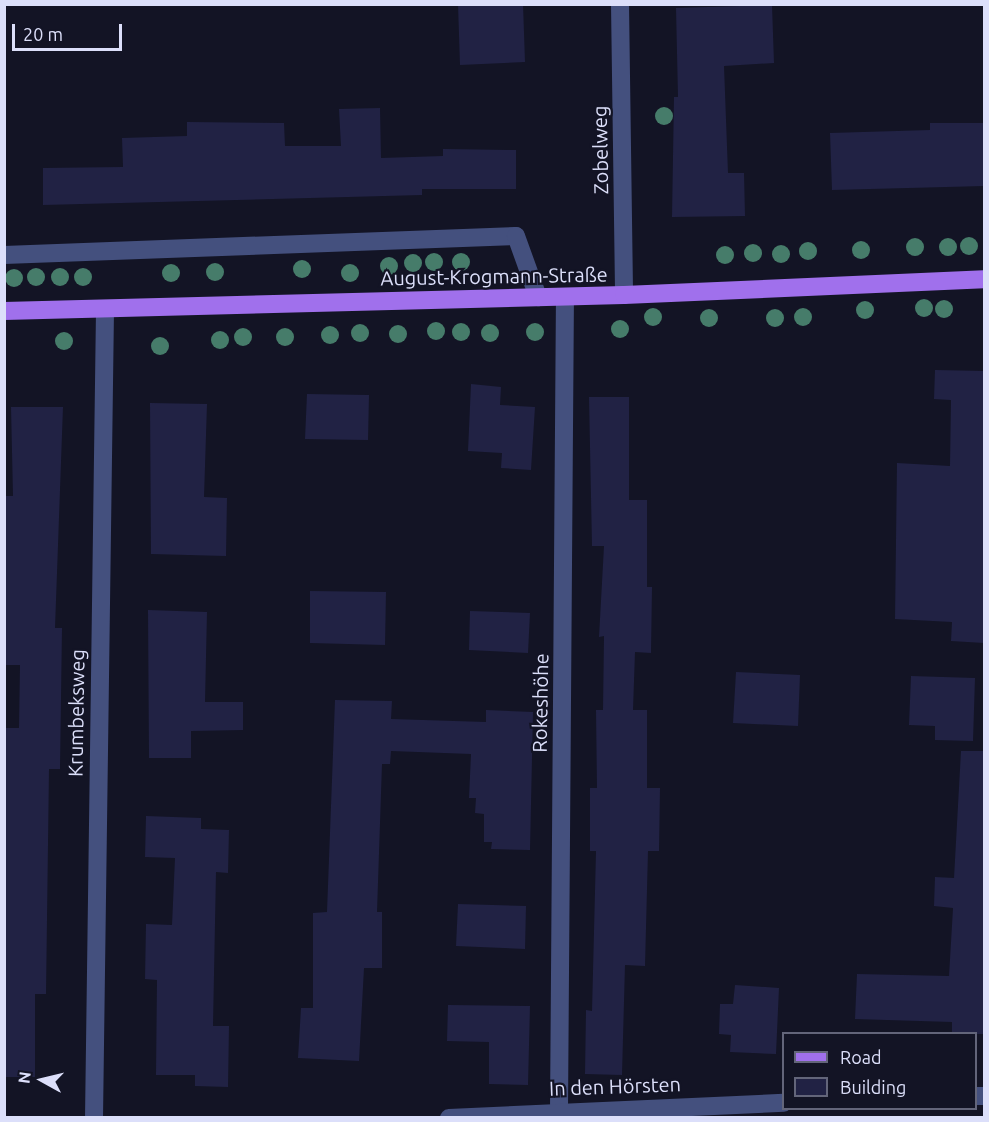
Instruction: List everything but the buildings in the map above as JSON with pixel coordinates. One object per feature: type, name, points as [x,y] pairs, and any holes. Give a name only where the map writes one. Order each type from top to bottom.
[{"type":"main road","name":"August-Krogmann-Straße","points":[[4,311],[565,297],[984,279]]},
{"type":"street","name":"Zobelweg","points":[[620,4],[624,295]]},
{"type":"street","points":[[4,255],[516,236],[538,297]]},
{"type":"street","name":"Rokeshöhe","points":[[559,1110],[565,297]]},
{"type":"street","name":"Krumbeksweg","points":[[94,1118],[105,309]]},
{"type":"street","name":"In den Hörsten","points":[[449,1118],[559,1110],[782,1103]]}]
